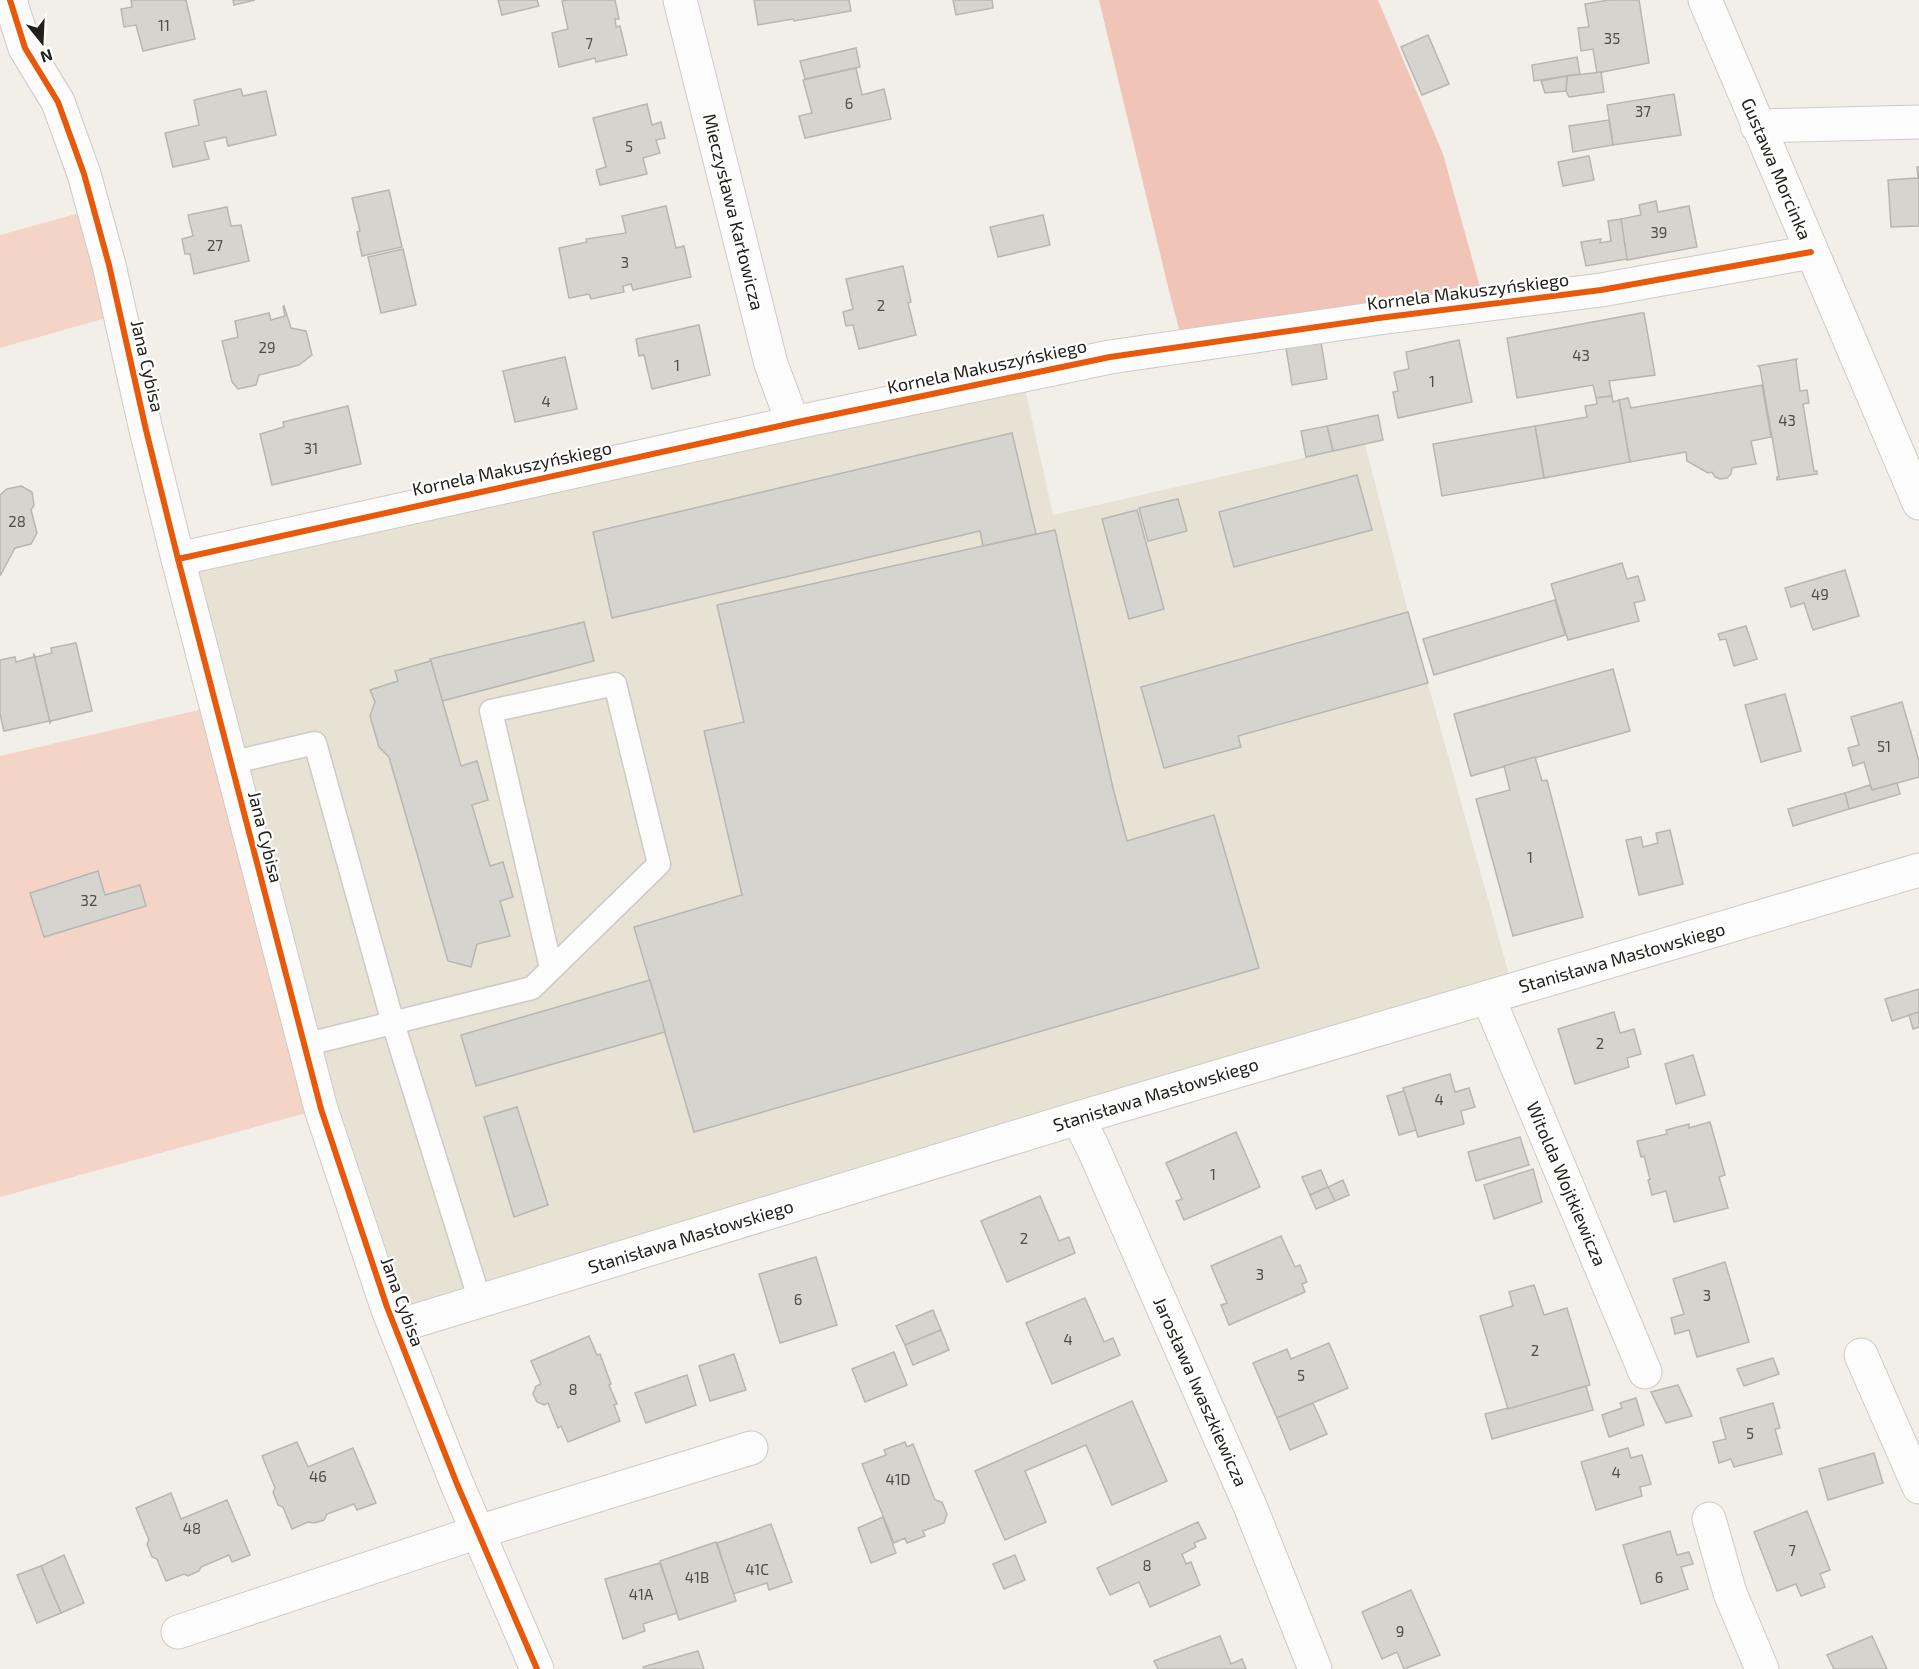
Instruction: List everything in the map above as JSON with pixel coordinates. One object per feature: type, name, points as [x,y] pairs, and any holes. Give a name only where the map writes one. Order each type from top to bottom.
[{"type":"street","name":"Jana Cybisa","points":[[10,0],[25,48],[58,102],[84,174],[109,265],[178,559],[321,1109],[395,1328],[457,1484],[537,1669]]},
{"type":"street","name":"Mieczysława Karłowicza","points":[[680,0],[771,364],[793,423]]},
{"type":"street","name":"Gustawa Morcinka","points":[[1705,0],[1919,503]]},
{"type":"street","points":[[1757,126],[1919,122]]},
{"type":"street","name":"Kornela Makuszyńskiego","points":[[178,559],[793,423],[1110,357],[1379,318],[1601,290],[1811,252]]},
{"type":"street","name":"Stanisława Masłowskiego","points":[[395,1328],[1078,1118],[1919,870]]},
{"type":"street","name":"Witolda Wojtkiewicza","points":[[1488,997],[1645,1372]]},
{"type":"street","name":"Jarosława Iwaszkiewicza","points":[[1078,1118],[1250,1506],[1315,1669]]},
{"type":"street","points":[[1861,1355],[1919,1486]]},
{"type":"street","points":[[178,1632],[478,1532],[751,1448]]},
{"type":"street","points":[[1709,1519],[1730,1593],[1762,1669]]},
{"type":"lane","points":[[304,1045],[532,988],[659,864],[615,684],[491,711],[551,968]]},
{"type":"lane","points":[[230,763],[315,743],[393,1023],[480,1301]]},
{"type":"shaded area","points":[[1099,0],[1378,0],[1443,154],[1485,305],[1184,347]]},
{"type":"shaded area","points":[[94,209],[120,314],[0,348],[0,235]]},
{"type":"shaded area","points":[[1022,375],[1053,515],[1365,444],[1408,612],[1514,989],[395,1327],[178,559]]},
{"type":"shaded area","points":[[216,706],[321,1109],[0,1197],[0,756]]},
{"type":"building","points":[[131,0],[186,0],[195,39],[143,51],[136,25],[124,27],[121,9],[132,7]]},
{"type":"building","points":[[233,0],[255,0],[234,5]]},
{"type":"building","points":[[498,0],[537,0],[539,6],[502,15]]},
{"type":"building","points":[[615,0],[619,19],[615,19],[616,27],[620,26],[627,55],[596,62],[595,58],[559,67],[552,33],[568,29],[562,1]]},
{"type":"building","points":[[754,0],[849,0],[851,11],[758,25]]},
{"type":"building","points":[[953,0],[992,0],[993,8],[956,15]]},
{"type":"building","points":[[1609,0],[1639,0],[1649,63],[1597,73],[1593,49],[1581,51],[1578,28],[1589,27],[1585,4]]},
{"type":"building","points":[[1428,35],[1449,84],[1422,95],[1401,47]]},
{"type":"building","points":[[856,48],[860,67],[805,79],[800,61]]},
{"type":"building","points":[[1577,57],[1580,74],[1534,81],[1532,65]]},
{"type":"building","points":[[856,68],[862,95],[884,89],[891,119],[805,138],[799,116],[812,113],[803,80]]},
{"type":"building","points":[[1601,72],[1604,92],[1569,97],[1566,91],[1567,76]]},
{"type":"building","points":[[1567,76],[1566,91],[1545,93],[1541,81]]},
{"type":"building","points":[[239,89],[243,96],[266,91],[276,135],[228,146],[226,137],[204,142],[209,159],[173,167],[165,133],[199,125],[194,100]]},
{"type":"building","points":[[1674,94],[1681,135],[1613,145],[1607,105]]},
{"type":"building","points":[[647,104],[652,125],[661,122],[665,138],[656,140],[660,153],[643,158],[647,174],[600,185],[596,170],[606,167],[593,118]]},
{"type":"building","points":[[1609,120],[1613,145],[1573,152],[1569,126]]},
{"type":"building","points":[[1589,156],[1594,180],[1563,186],[1558,162]]},
{"type":"building","points":[[1917,167],[1919,167],[1919,226],[1891,227],[1888,180],[1918,178]]},
{"type":"building","points":[[389,190],[402,247],[362,256],[357,232],[360,231],[352,198]]},
{"type":"building","points":[[1656,201],[1658,212],[1689,206],[1697,247],[1627,260],[1621,219],[1641,215],[1639,205]]},
{"type":"building","points":[[666,206],[676,248],[684,246],[691,277],[633,290],[631,284],[623,286],[624,292],[591,299],[589,294],[569,298],[559,248],[587,242],[586,239],[626,233],[622,216]]},
{"type":"building","points":[[227,207],[231,226],[241,225],[249,261],[194,274],[190,254],[185,254],[182,239],[193,236],[188,215]]},
{"type":"building","points":[[1043,215],[1050,245],[998,257],[990,227]]},
{"type":"building","points":[[1621,219],[1627,259],[1586,266],[1581,242],[1601,239],[1600,243],[1611,241],[1608,221]]},
{"type":"building","points":[[403,249],[416,305],[381,313],[368,257]]},
{"type":"building","points":[[903,266],[911,302],[908,303],[916,335],[859,349],[853,325],[846,326],[843,312],[853,309],[846,279]]},
{"type":"building","points":[[284,306],[291,328],[306,331],[312,355],[299,365],[259,375],[256,385],[238,389],[232,382],[222,341],[238,337],[235,321],[269,313],[271,320],[285,316]]},
{"type":"building","points":[[1644,313],[1655,375],[1609,381],[1612,396],[1596,398],[1593,385],[1517,398],[1507,338]]},
{"type":"building","points":[[699,325],[710,375],[652,389],[644,355],[639,356],[636,339]]},
{"type":"building","points":[[1459,340],[1472,402],[1398,418],[1393,392],[1398,391],[1394,372],[1409,369],[1406,352]]},
{"type":"building","points":[[1321,342],[1327,379],[1292,385],[1286,348]]},
{"type":"building","points":[[565,357],[577,409],[515,422],[503,371]]},
{"type":"building","points":[[1797,359],[1800,391],[1807,390],[1809,403],[1803,404],[1814,471],[1817,471],[1817,474],[1777,480],[1779,477],[1758,366]]},
{"type":"building","points":[[1762,385],[1771,437],[1751,441],[1756,464],[1732,468],[1727,478],[1720,479],[1712,472],[1708,473],[1687,461],[1686,452],[1630,462],[1619,400],[1628,398],[1631,408]]},
{"type":"building","points":[[1612,396],[1613,402],[1619,400],[1630,462],[1544,478],[1535,426],[1587,417],[1585,406],[1597,404],[1596,398]]},
{"type":"building","points":[[348,406],[361,464],[272,485],[260,434],[284,427],[283,422]]},
{"type":"building","points":[[1378,415],[1383,440],[1333,451],[1327,426]]},
{"type":"building","points":[[1327,426],[1333,451],[1306,457],[1301,431]]},
{"type":"building","points":[[1535,426],[1544,478],[1442,496],[1433,444]]},
{"type":"building","points":[[1012,433],[1036,534],[983,546],[980,531],[612,618],[593,532]]},
{"type":"building","points":[[1357,475],[1372,530],[1234,567],[1219,512]]},
{"type":"building","points":[[21,486],[32,492],[34,505],[31,510],[37,533],[31,544],[15,548],[0,576],[0,495],[7,489]]},
{"type":"building","points":[[1178,499],[1187,531],[1148,541],[1139,508]]},
{"type":"building","points":[[1137,510],[1164,609],[1129,619],[1102,519]]},
{"type":"building","points":[[1055,530],[1127,841],[1214,815],[1259,968],[694,1132],[634,927],[742,895],[704,731],[744,722],[717,605]]},
{"type":"building","points":[[1622,563],[1627,579],[1638,576],[1645,600],[1634,603],[1639,621],[1568,640],[1551,584]]},
{"type":"building","points":[[1845,570],[1859,616],[1813,630],[1804,603],[1791,607],[1785,588]]},
{"type":"building","points":[[1555,600],[1565,635],[1434,675],[1423,639]]},
{"type":"building","points":[[1408,612],[1428,683],[1238,736],[1241,747],[1164,768],[1141,687]]},
{"type":"building","points":[[584,622],[594,661],[442,701],[430,659]]},
{"type":"building","points":[[1746,626],[1757,659],[1734,666],[1726,639],[1720,640],[1718,634]]},
{"type":"building","points":[[76,643],[92,711],[50,723],[34,655],[36,657],[52,653],[51,648]]},
{"type":"building","points":[[34,655],[50,723],[49,721],[4,731],[0,714],[0,660],[15,657],[16,662]]},
{"type":"building","points":[[431,661],[461,766],[477,761],[488,800],[472,805],[490,866],[503,862],[513,897],[500,901],[510,936],[477,944],[471,967],[448,961],[389,757],[379,747],[370,716],[375,702],[370,690],[398,681],[395,671]]},
{"type":"building","points":[[1613,669],[1630,731],[1471,776],[1454,714]]},
{"type":"building","points":[[1785,694],[1801,751],[1761,762],[1745,705]]},
{"type":"building","points":[[1902,702],[1919,761],[1919,777],[1872,790],[1864,762],[1853,766],[1848,748],[1859,745],[1851,717]]},
{"type":"building","points":[[1535,757],[1542,781],[1547,780],[1583,917],[1513,936],[1476,799],[1510,790],[1504,766]]},
{"type":"building","points":[[1897,783],[1900,794],[1849,809],[1845,793],[1870,785],[1872,790]]},
{"type":"building","points":[[1845,793],[1849,809],[1793,826],[1788,809]]},
{"type":"building","points":[[1670,830],[1683,884],[1639,895],[1626,840],[1641,837],[1643,847],[1658,843],[1656,833]]},
{"type":"building","points":[[98,871],[105,895],[140,885],[146,906],[44,937],[30,893]]},
{"type":"building","points":[[650,980],[665,1032],[476,1086],[461,1035]]},
{"type":"building","points":[[1919,989],[1919,1012],[1892,1021],[1885,999]]},
{"type":"building","points":[[1614,1012],[1620,1033],[1634,1029],[1641,1054],[1627,1058],[1629,1067],[1575,1084],[1558,1029]]},
{"type":"building","points":[[1919,1012],[1919,1027],[1913,1029],[1909,1015]]},
{"type":"building","points":[[1693,1055],[1705,1095],[1676,1104],[1665,1064]]},
{"type":"building","points":[[1450,1074],[1455,1092],[1469,1088],[1475,1107],[1461,1111],[1464,1124],[1418,1137],[1403,1088]]},
{"type":"building","points":[[1404,1091],[1416,1130],[1399,1135],[1387,1096]]},
{"type":"building","points":[[517,1107],[548,1205],[514,1217],[484,1117]]},
{"type":"building","points":[[1710,1122],[1725,1175],[1719,1177],[1728,1208],[1674,1222],[1666,1191],[1652,1195],[1644,1156],[1641,1157],[1637,1141],[1667,1134],[1666,1130],[1689,1124],[1689,1128]]},
{"type":"building","points":[[1236,1132],[1260,1187],[1184,1220],[1176,1201],[1182,1199],[1166,1163]]},
{"type":"building","points":[[1520,1137],[1529,1165],[1476,1181],[1468,1152]]},
{"type":"building","points":[[1533,1169],[1542,1202],[1494,1219],[1484,1185]]},
{"type":"building","points":[[1321,1170],[1328,1187],[1310,1195],[1302,1177]]},
{"type":"building","points":[[1343,1180],[1349,1195],[1335,1201],[1328,1187]]},
{"type":"building","points":[[1328,1187],[1335,1201],[1316,1209],[1310,1195]]},
{"type":"building","points":[[1040,1196],[1059,1241],[1069,1237],[1075,1253],[1007,1282],[981,1221]]},
{"type":"building","points":[[1281,1236],[1295,1267],[1300,1265],[1307,1282],[1302,1284],[1305,1292],[1229,1325],[1221,1305],[1227,1303],[1211,1266]]},
{"type":"building","points":[[816,1257],[837,1325],[780,1343],[759,1274]]},
{"type":"building","points":[[1725,1262],[1749,1342],[1697,1357],[1689,1330],[1675,1334],[1671,1318],[1684,1314],[1673,1279]]},
{"type":"building","points":[[1534,1285],[1544,1315],[1567,1308],[1590,1385],[1508,1409],[1480,1316],[1513,1306],[1509,1292]]},
{"type":"building","points":[[1085,1298],[1104,1342],[1113,1338],[1120,1355],[1052,1384],[1026,1323]]},
{"type":"building","points":[[933,1310],[941,1330],[905,1345],[896,1326]]},
{"type":"building","points":[[941,1330],[949,1350],[913,1365],[905,1345]]},
{"type":"building","points":[[589,1336],[597,1355],[600,1354],[611,1384],[609,1385],[617,1404],[614,1405],[620,1421],[568,1442],[561,1426],[558,1428],[548,1403],[544,1405],[537,1402],[533,1394],[536,1386],[541,1384],[531,1361]]},
{"type":"building","points":[[1329,1343],[1348,1388],[1277,1418],[1253,1363],[1287,1349],[1291,1359]]},
{"type":"building","points":[[894,1352],[907,1385],[865,1402],[852,1369]]},
{"type":"building","points":[[734,1354],[746,1390],[710,1401],[699,1366]]},
{"type":"building","points":[[1773,1358],[1779,1374],[1744,1386],[1737,1369]]},
{"type":"building","points":[[687,1375],[696,1405],[646,1423],[635,1393]]},
{"type":"building","points":[[1678,1385],[1692,1416],[1666,1423],[1651,1392]]},
{"type":"building","points":[[1586,1386],[1593,1410],[1492,1439],[1485,1414]]},
{"type":"building","points":[[1636,1398],[1644,1425],[1609,1437],[1602,1415],[1622,1408],[1620,1403]]},
{"type":"building","points":[[1132,1401],[1167,1481],[1112,1505],[1086,1445],[1025,1471],[1046,1522],[1005,1540],[975,1471]]},
{"type":"building","points":[[1313,1403],[1327,1434],[1290,1450],[1277,1418]]},
{"type":"building","points":[[1773,1403],[1780,1428],[1775,1429],[1782,1454],[1734,1467],[1731,1459],[1719,1463],[1713,1442],[1726,1439],[1720,1418]]},
{"type":"building","points":[[297,1442],[308,1467],[353,1448],[376,1503],[357,1510],[354,1504],[327,1514],[324,1520],[308,1522],[292,1529],[283,1507],[278,1505],[273,1492],[275,1488],[262,1456]]},
{"type":"building","points":[[905,1442],[907,1447],[913,1444],[935,1500],[942,1502],[947,1514],[944,1523],[923,1531],[925,1536],[907,1543],[905,1538],[894,1543],[862,1464],[886,1455],[884,1450]]},
{"type":"building","points":[[1628,1448],[1631,1458],[1642,1455],[1651,1484],[1640,1487],[1642,1496],[1596,1510],[1581,1462]]},
{"type":"building","points":[[1874,1453],[1883,1483],[1828,1500],[1819,1469]]},
{"type":"building","points":[[171,1493],[181,1519],[227,1500],[250,1555],[232,1562],[229,1555],[201,1567],[199,1571],[188,1576],[184,1574],[166,1581],[157,1559],[152,1557],[147,1544],[149,1540],[136,1508]]},
{"type":"building","points":[[1807,1511],[1830,1570],[1820,1574],[1825,1587],[1801,1596],[1796,1584],[1777,1591],[1754,1532]]},
{"type":"building","points":[[883,1517],[896,1553],[871,1563],[858,1528]]},
{"type":"building","points":[[1198,1522],[1206,1538],[1194,1543],[1196,1547],[1182,1554],[1186,1564],[1191,1562],[1200,1585],[1150,1607],[1139,1582],[1110,1595],[1097,1568]]},
{"type":"building","points":[[771,1524],[792,1582],[769,1590],[767,1583],[733,1594],[717,1543]]},
{"type":"building","points":[[1670,1531],[1677,1555],[1689,1552],[1693,1564],[1681,1567],[1688,1589],[1641,1604],[1623,1545]]},
{"type":"building","points":[[716,1542],[736,1601],[679,1620],[660,1561]]},
{"type":"building","points":[[64,1555],[84,1603],[61,1613],[41,1566]]},
{"type":"building","points":[[1015,1555],[1025,1580],[1004,1589],[993,1564]]},
{"type":"building","points":[[660,1563],[677,1613],[643,1624],[645,1631],[623,1639],[605,1579]]},
{"type":"building","points":[[41,1566],[61,1613],[37,1623],[17,1575]]},
{"type":"building","points":[[1411,1590],[1440,1655],[1404,1669],[1397,1652],[1382,1659],[1362,1612]]},
{"type":"building","points":[[1220,1636],[1231,1664],[1242,1659],[1246,1669],[1158,1669],[1154,1661]]},
{"type":"building","points":[[1872,1636],[1887,1669],[1834,1669],[1827,1655]]},
{"type":"building","points":[[698,1651],[704,1669],[644,1669],[643,1667]]},
{"type":"cycle path","points":[[10,0],[25,48],[58,102],[84,174],[109,265],[178,559],[321,1109],[387,1307],[457,1484],[537,1669]]},
{"type":"cycle path","points":[[178,559],[793,423],[1110,357],[1379,318],[1601,290],[1811,252]]}]
